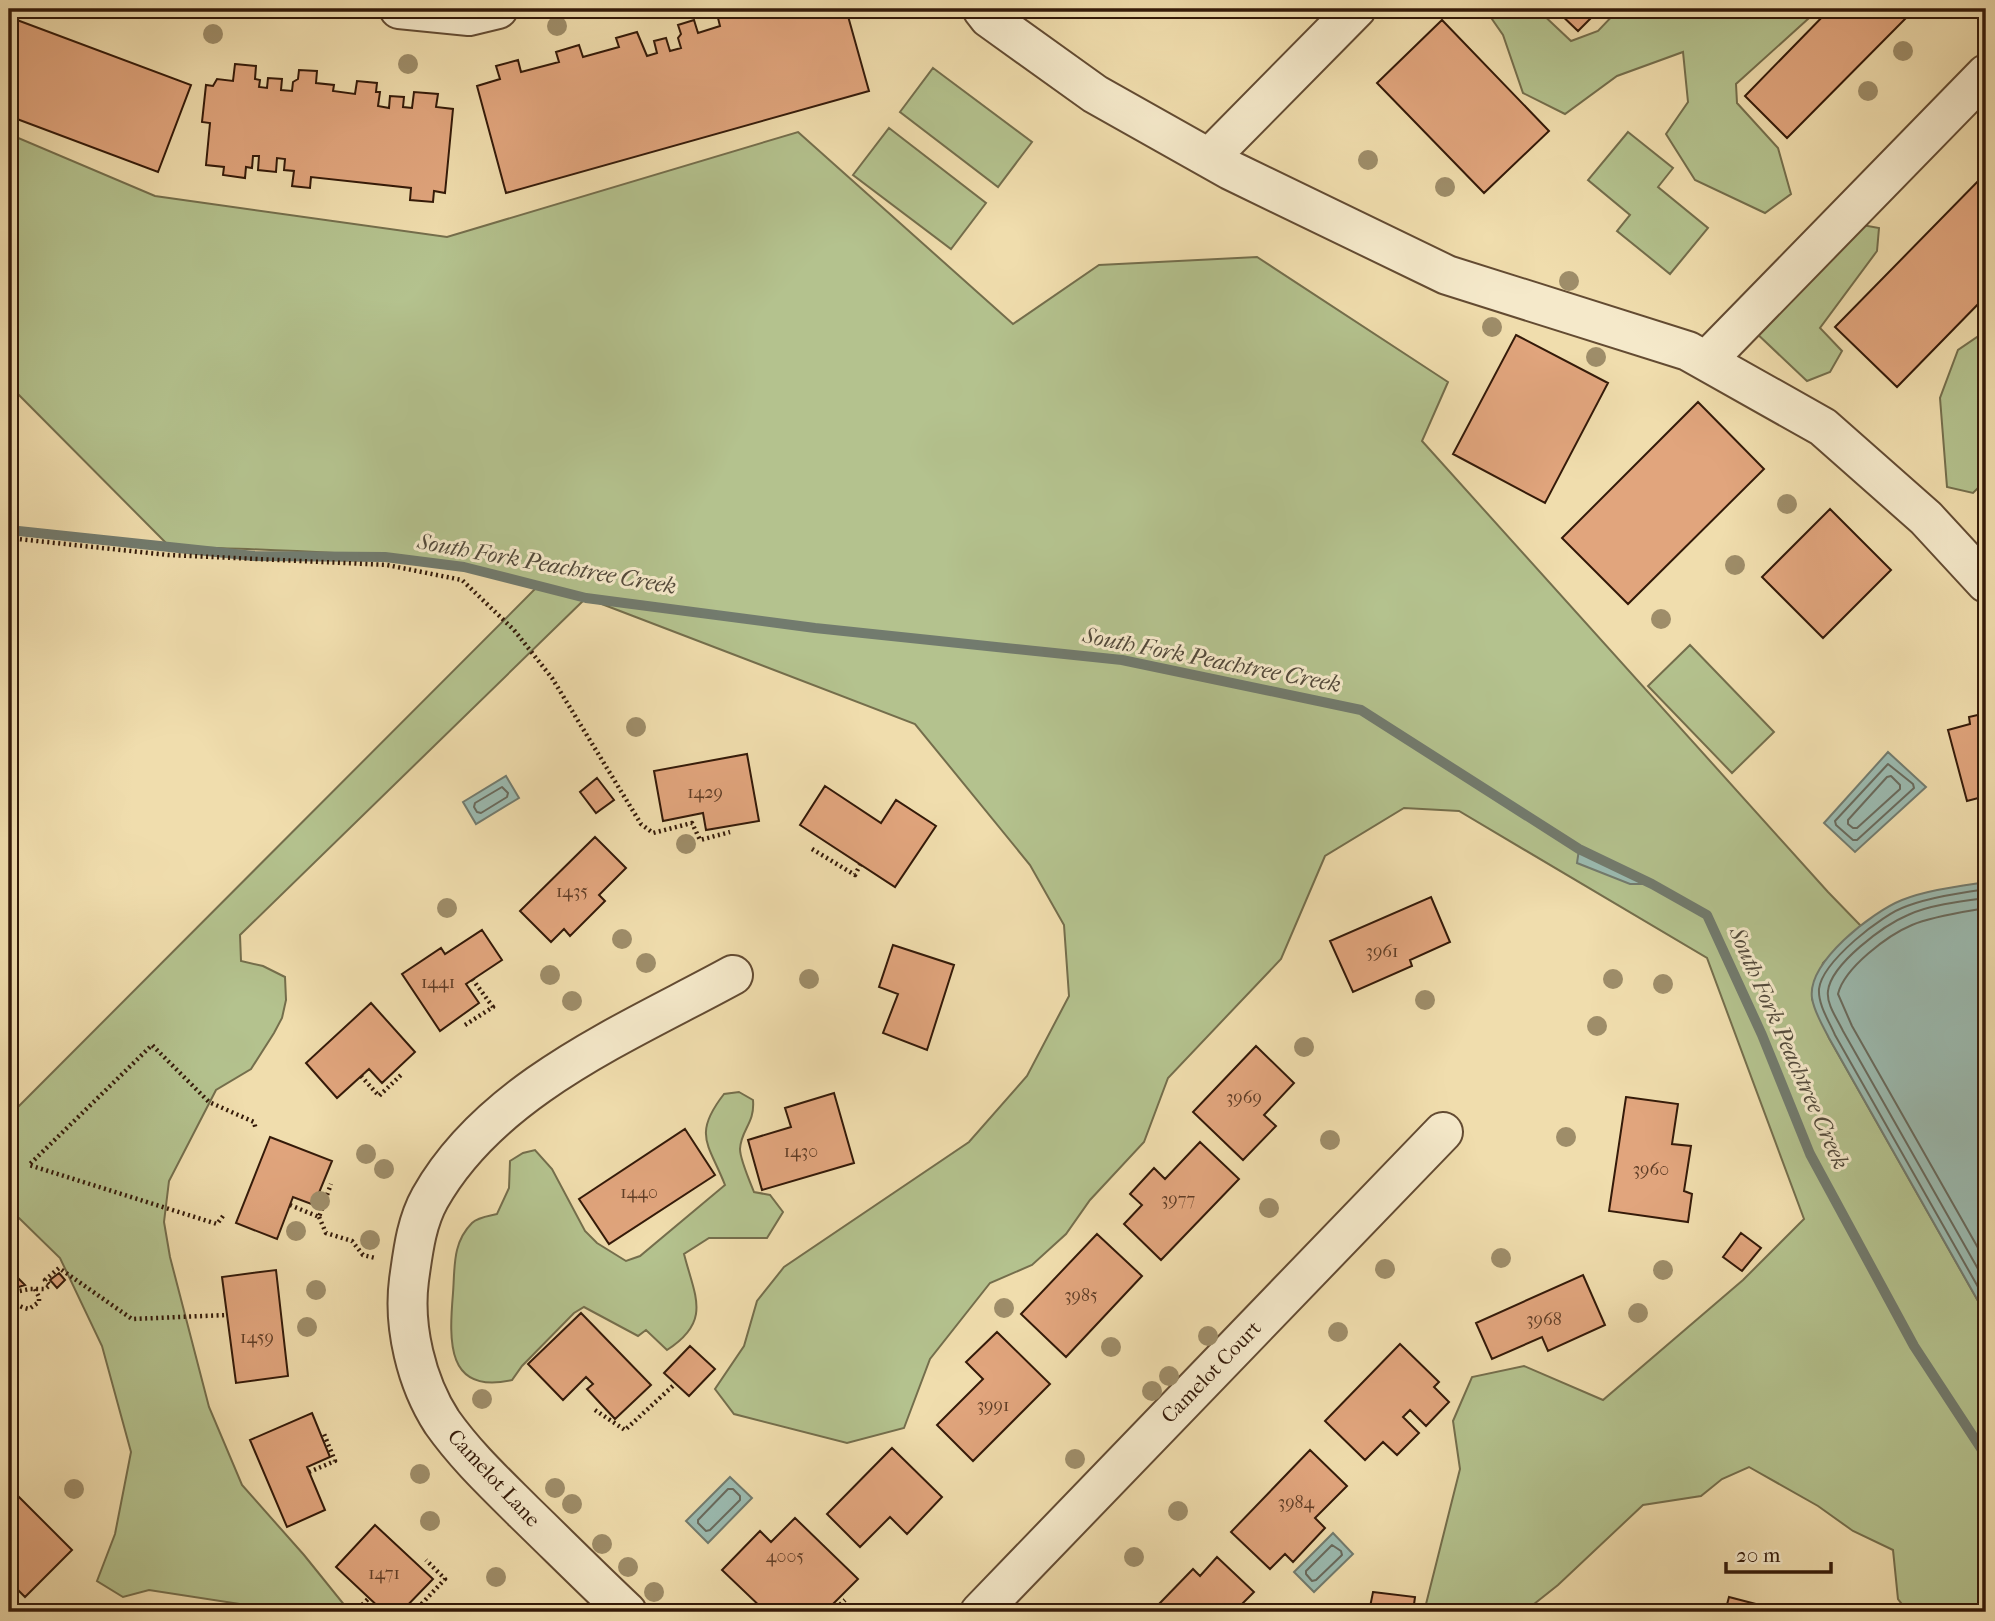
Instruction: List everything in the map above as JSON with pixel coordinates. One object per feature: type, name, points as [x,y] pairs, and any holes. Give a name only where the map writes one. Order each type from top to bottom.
[{"type":"street","points":[[399,9],[470,16],[498,9]]},
{"type":"street","points":[[982,9],[989,18],[1095,94],[1209,158],[1447,275],[1688,351],[1823,427],[1926,518],[1986,583]]},
{"type":"street","points":[[1209,158],[1356,9]]},
{"type":"street","points":[[1706,361],[1986,74]]},
{"type":"street","name":"Camelot Lane","points":[[626,1612],[467,1455],[440,1419],[415,1358],[406,1303],[414,1242],[429,1200],[457,1156],[494,1118],[537,1084],[733,975]]},
{"type":"street","name":"Camelot Court","points":[[980,1612],[1443,1132]]},
{"type":"path","points":[[9,538],[168,555],[387,565],[462,580],[514,630],[552,678],[642,824],[653,834],[692,823],[700,840],[730,832]]},
{"type":"path","points":[[812,849],[855,875],[860,865]]},
{"type":"path","points":[[465,1025],[493,1007],[473,980]]},
{"type":"path","points":[[223,1216],[217,1224],[29,1165],[152,1045],[209,1102],[254,1122],[256,1130]]},
{"type":"path","points":[[360,1076],[379,1096],[402,1074]]},
{"type":"path","points":[[331,1184],[319,1217],[326,1233],[352,1241],[362,1255],[411,1265]]},
{"type":"path","points":[[290,1205],[319,1217]]},
{"type":"path","points":[[35,1289],[39,1302],[29,1309],[19,1307],[10,1293],[35,1289],[46,1289],[50,1285],[45,1280],[59,1268],[132,1319],[227,1315]]},
{"type":"path","points":[[9,1370],[9,1378]]},
{"type":"path","points":[[596,1410],[625,1430],[676,1384]]},
{"type":"path","points":[[309,1472],[335,1461],[324,1434]]},
{"type":"path","points":[[414,1612],[444,1579],[426,1560]]},
{"type":"path","points":[[368,1612],[361,1606],[369,1598]]},
{"type":"path","points":[[832,1612],[845,1600]]},
{"type":"green space","points":[[1485,9],[1537,9],[1571,41],[1598,31],[1619,9],[1819,9],[1736,84],[1737,103],[1778,148],[1791,194],[1765,213],[1695,180],[1666,134],[1688,102],[1683,52],[1617,76],[1565,114],[1523,93],[1503,35]]},
{"type":"green space","points":[[933,68],[1032,142],[998,187],[900,112]]},
{"type":"green space","points":[[889,128],[986,203],[951,249],[853,175]]},
{"type":"green space","points":[[798,132],[1013,324],[1099,265],[1257,257],[1448,382],[1422,441],[1861,926],[1823,963],[1812,999],[1829,1038],[1986,1315],[1986,1612],[1908,1612],[1898,1599],[1893,1550],[1853,1531],[1818,1506],[1749,1467],[1722,1479],[1701,1496],[1643,1505],[1558,1585],[1524,1612],[1424,1612],[1460,1469],[1453,1421],[1472,1377],[1524,1366],[1603,1400],[1743,1280],[1804,1219],[1707,958],[1459,811],[1404,808],[1325,856],[1281,959],[1168,1078],[1144,1142],[1090,1200],[1066,1234],[1032,1265],[990,1283],[930,1359],[904,1428],[847,1443],[734,1414],[715,1389],[744,1346],[757,1301],[784,1267],[969,1142],[1027,1076],[1069,996],[1064,925],[1030,865],[915,724],[586,598],[240,935],[241,961],[263,966],[285,977],[286,1000],[282,1018],[251,1069],[216,1090],[169,1181],[164,1222],[170,1257],[209,1407],[242,1485],[350,1612],[264,1612],[260,1607],[149,1590],[123,1597],[97,1581],[115,1534],[131,1452],[102,1346],[60,1258],[19,1218],[9,1218],[9,1116],[538,586],[450,565],[403,559],[356,554],[169,546],[9,385],[9,134],[155,196],[447,237]]},
{"type":"green space","points":[[1628,132],[1673,168],[1658,187],[1708,228],[1670,274],[1617,231],[1630,215],[1588,180]]},
{"type":"green space","points":[[1857,224],[1879,228],[1877,251],[1820,328],[1842,351],[1830,372],[1807,381],[1753,330]]},
{"type":"green space","points":[[1986,331],[1986,480],[1973,493],[1947,487],[1940,398],[1958,350]]},
{"type":"green space","points":[[1690,645],[1774,732],[1732,773],[1648,686]]},
{"type":"green space","points":[[739,1092],[753,1100],[752,1115],[740,1149],[745,1170],[754,1192],[770,1195],[783,1212],[767,1238],[709,1238],[684,1254],[697,1307],[690,1329],[681,1339],[667,1350],[646,1330],[638,1336],[584,1307],[574,1313],[522,1366],[512,1380],[490,1383],[474,1379],[463,1372],[456,1360],[451,1329],[458,1247],[472,1223],[497,1214],[509,1188],[510,1161],[535,1150],[552,1169],[585,1231],[597,1243],[626,1261],[640,1256],[725,1185],[709,1149],[706,1130],[714,1108],[724,1094]]},
{"type":"water","points":[[1888,752],[1926,787],[1855,852],[1824,823]]},
{"type":"water","points":[[506,776],[519,798],[476,824],[463,802]]},
{"type":"water","points":[[1579,849],[1652,884],[1630,884],[1577,863]]},
{"type":"water","points":[[1986,882],[1986,1315],[1829,1038],[1812,998],[1813,984],[1830,954],[1875,915],[1911,897]]},
{"type":"water","points":[[730,1477],[752,1498],[708,1543],[686,1521]]},
{"type":"water","points":[[1333,1533],[1353,1554],[1314,1592],[1294,1572]]},
{"type":"building","points":[[735,9],[760,9],[761,12],[771,9],[846,9],[869,91],[506,193],[477,86],[500,79],[496,66],[518,60],[521,72],[559,62],[556,52],[579,45],[583,57],[619,47],[616,38],[637,32],[647,56],[657,53],[654,41],[666,38],[670,51],[681,48],[678,25],[694,20],[698,33],[720,26],[717,14]]},
{"type":"building","points":[[1555,9],[1600,9],[1578,31]]},
{"type":"building","points":[[1830,9],[1905,9],[1910,14],[1787,138],[1745,96]]},
{"type":"building","points":[[9,17],[191,85],[158,172],[9,116]]},
{"type":"building","points":[[1442,20],[1549,131],[1484,193],[1377,83]]},
{"type":"building","points":[[235,64],[256,66],[255,79],[260,80],[259,87],[267,88],[268,78],[282,79],[281,90],[292,91],[299,70],[317,71],[316,83],[334,85],[333,91],[355,94],[357,81],[377,83],[376,92],[380,92],[378,106],[389,108],[390,96],[404,97],[403,107],[412,108],[414,92],[438,94],[436,107],[453,109],[445,193],[434,191],[433,202],[410,200],[411,188],[311,177],[310,188],[292,186],[294,171],[284,170],[285,159],[277,158],[276,172],[258,170],[259,156],[253,156],[252,168],[246,167],[245,178],[223,175],[224,167],[206,165],[210,123],[202,122],[206,85],[213,86],[217,79],[233,81]]},
{"type":"building","points":[[1986,173],[1986,296],[1897,387],[1835,327]]},
{"type":"building","points":[[1516,335],[1608,383],[1545,503],[1453,454]]},
{"type":"building","points":[[1698,402],[1764,469],[1628,604],[1562,538]]},
{"type":"building","points":[[1830,509],[1891,570],[1823,638],[1762,577]]},
{"type":"building","points":[[1986,713],[1986,796],[1967,801],[1948,730],[1970,724],[1969,717]]},
{"type":"building","points":[[747,754],[759,821],[706,830],[703,813],[663,821],[654,771]]},
{"type":"building","points":[[597,778],[614,800],[596,813],[580,792]]},
{"type":"building","points":[[825,786],[881,823],[896,800],[936,826],[895,887],[800,825]]},
{"type":"building","points":[[595,837],[626,868],[599,895],[605,901],[570,936],[564,929],[551,942],[520,911]]},
{"type":"building","points":[[1431,897],[1450,942],[1410,960],[1412,966],[1353,992],[1330,941]]},
{"type":"building","points":[[482,930],[502,960],[466,984],[479,1003],[440,1031],[402,974],[441,948],[445,954]]},
{"type":"building","points":[[893,945],[954,965],[927,1050],[883,1033],[898,994],[879,987]]},
{"type":"building","points":[[371,1003],[415,1052],[382,1083],[369,1069],[337,1098],[306,1063]]},
{"type":"building","points":[[1256,1046],[1294,1083],[1264,1115],[1276,1126],[1243,1160],[1193,1112]]},
{"type":"building","points":[[834,1093],[854,1163],[762,1190],[748,1140],[791,1127],[785,1108]]},
{"type":"building","points":[[1626,1097],[1678,1104],[1672,1144],[1691,1146],[1684,1191],[1692,1194],[1688,1222],[1609,1211]]},
{"type":"building","points":[[685,1129],[715,1175],[609,1244],[579,1199]]},
{"type":"building","points":[[270,1137],[332,1161],[314,1205],[293,1197],[277,1239],[236,1223]]},
{"type":"building","points":[[1200,1142],[1239,1179],[1161,1260],[1124,1224],[1142,1205],[1130,1194],[1154,1168],[1165,1179]]},
{"type":"building","points":[[1741,1233],[1761,1248],[1742,1271],[1723,1257]]},
{"type":"building","points":[[1097,1234],[1142,1276],[1066,1357],[1021,1314]]},
{"type":"building","points":[[9,1269],[25,1285],[9,1290]]},
{"type":"building","points":[[276,1270],[288,1376],[236,1383],[222,1277]]},
{"type":"building","points":[[59,1273],[65,1280],[57,1288],[50,1280]]},
{"type":"building","points":[[1583,1275],[1605,1325],[1548,1351],[1542,1337],[1492,1359],[1476,1323]]},
{"type":"building","points":[[581,1313],[651,1385],[615,1419],[587,1389],[593,1384],[586,1377],[563,1400],[528,1364]]},
{"type":"building","points":[[997,1332],[1050,1384],[973,1461],[937,1425],[983,1379],[966,1362]]},
{"type":"building","points":[[1400,1344],[1439,1382],[1434,1387],[1449,1402],[1426,1426],[1410,1410],[1403,1417],[1419,1433],[1397,1455],[1383,1442],[1365,1460],[1325,1421]]},
{"type":"building","points":[[690,1346],[715,1369],[689,1396],[664,1373]]},
{"type":"building","points":[[312,1413],[330,1457],[307,1467],[325,1510],[287,1527],[250,1440]]},
{"type":"building","points":[[892,1448],[942,1497],[907,1534],[890,1517],[860,1547],[827,1514]]},
{"type":"building","points":[[1310,1450],[1347,1486],[1315,1518],[1325,1528],[1293,1562],[1285,1554],[1270,1569],[1231,1532]]},
{"type":"building","points":[[9,1487],[72,1550],[25,1597],[9,1581]]},
{"type":"building","points":[[795,1518],[858,1579],[825,1612],[766,1612],[722,1570],[760,1531],[771,1542]]},
{"type":"building","points":[[375,1525],[433,1579],[401,1612],[384,1612],[336,1567]]},
{"type":"building","points":[[1217,1557],[1254,1592],[1234,1612],[1161,1612],[1166,1608],[1160,1603],[1193,1569],[1200,1576]]},
{"type":"building","points":[[1373,1592],[1415,1597],[1413,1612],[1369,1612]]},
{"type":"building","points":[[1729,1597],[1775,1609],[1774,1612],[1725,1612]]},
{"type":"waterway","name":"South Fork Peachtree Creek","points":[[9,530],[254,556],[385,557],[464,567],[586,598],[815,628],[1122,660],[1361,710],[1579,849],[1652,884],[1707,915],[1762,1035],[1810,1154],[1914,1346],[1986,1456]]}]
